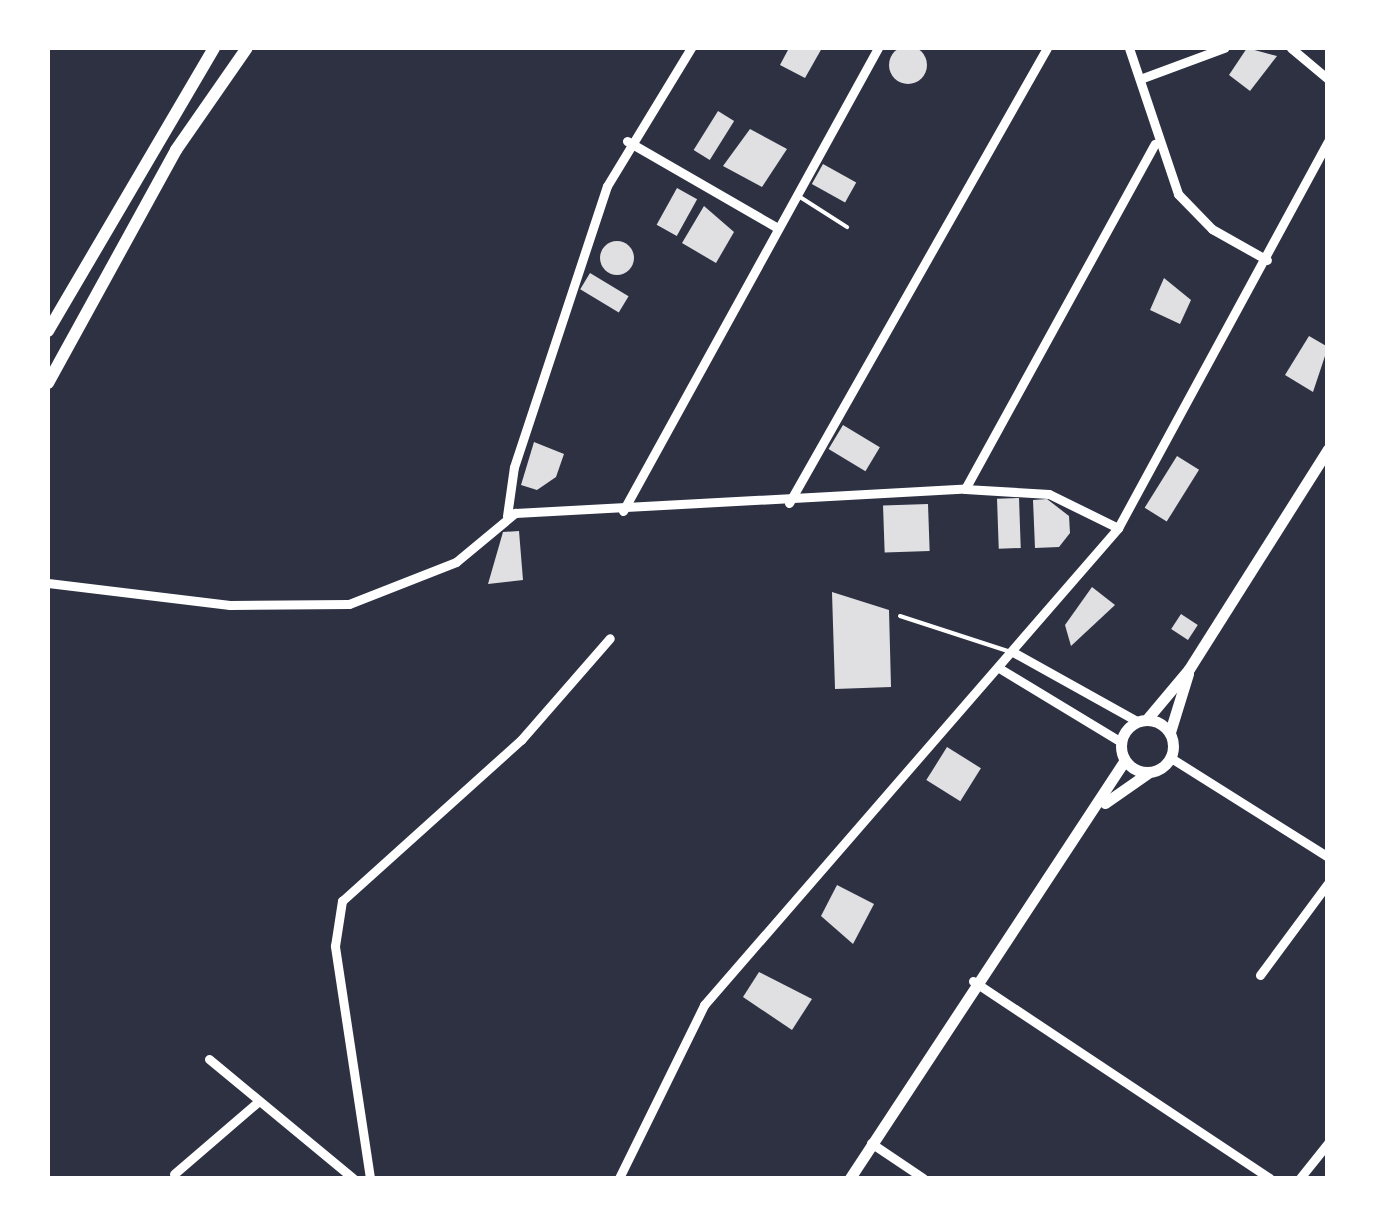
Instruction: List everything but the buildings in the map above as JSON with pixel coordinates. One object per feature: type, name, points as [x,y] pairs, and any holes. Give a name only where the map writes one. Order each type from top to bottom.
[{"type":"main road","points":[[48,331],[214,48]]},
{"type":"main road","points":[[48,384],[176,150],[247,48]]},
{"type":"street","points":[[48,585],[230,605],[349,604],[456,562],[507,516],[556,329],[627,141],[691,48]]},
{"type":"street","points":[[622,511],[878,48]]},
{"type":"street","points":[[789,503],[1047,48]]},
{"type":"street","points":[[1129,48],[1155,144],[1194,213],[1267,260]]},
{"type":"street","points":[[1140,79],[1224,48]]},
{"type":"street","points":[[1291,48],[1328,79]]},
{"type":"street","points":[[627,141],[776,227]]},
{"type":"street","points":[[619,1178],[704,1006],[1118,528],[1267,260],[1328,141]]},
{"type":"street","points":[[965,490],[1155,144]]},
{"type":"street","points":[[1121,742],[1189,670],[1328,450]]},
{"type":"street","points":[[507,516],[789,503],[965,490],[1050,494],[1118,528]]},
{"type":"street","points":[[370,1178],[335,946],[342,900],[494,767],[610,638]]},
{"type":"street","points":[[1013,652],[1170,732]]},
{"type":"street","points":[[850,1178],[973,981],[1102,805],[1125,760],[1121,742],[999,668]]},
{"type":"street","points":[[1171,758],[1170,732],[1189,670]]},
{"type":"street","points":[[1102,805],[1171,758]]},
{"type":"street","points":[[1171,758],[1328,858]]},
{"type":"street","points":[[1125,760],[1148,772]]},
{"type":"street","points":[[1260,975],[1328,883]]},
{"type":"street","points":[[973,981],[1270,1178]]},
{"type":"street","points":[[210,1058],[353,1178]]},
{"type":"street","points":[[174,1174],[259,1101]]},
{"type":"street","points":[[870,1143],[923,1178]]},
{"type":"street","points":[[1300,1178],[1328,1144]]},
{"type":"lane","points":[[796,194],[847,228]]},
{"type":"lane","points":[[900,616],[1013,652]]}]
